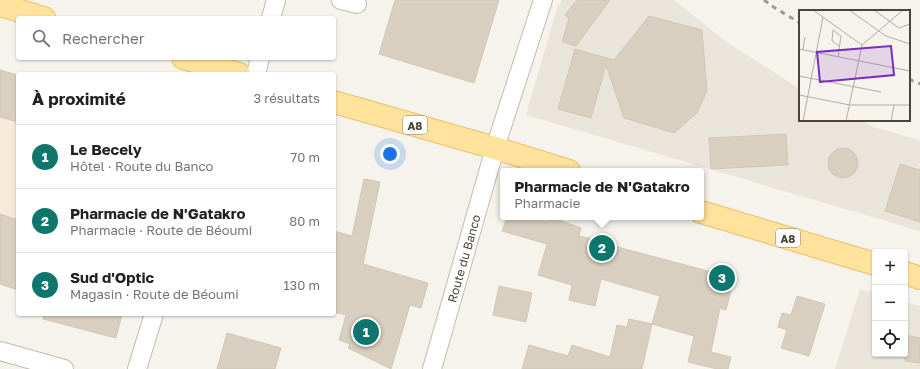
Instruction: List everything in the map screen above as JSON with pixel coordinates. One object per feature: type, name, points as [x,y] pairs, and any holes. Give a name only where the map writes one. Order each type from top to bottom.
[{"type":"main road","points":[[0,5],[37,16]]},
{"type":"main road","points":[[190,60],[232,72]]},
{"type":"main road","name":"A8","points":[[336,103],[559,168]]},
{"type":"main road","name":"A8","points":[[704,213],[872,263]]},
{"type":"main road","points":[[908,274],[920,278]]},
{"type":"street","points":[[272,16],[276,0]]},
{"type":"street","name":"Route du Banco","points":[[432,369],[495,148],[542,0]]},
{"type":"street","points":[[256,72],[260,60]]},
{"type":"street","points":[[137,369],[153,316]]},
{"type":"street","points":[[0,351],[64,369]]},
{"type":"shaded area","points":[[562,0],[674,0],[728,43],[799,88],[799,121],[862,121],[873,127],[920,140],[920,231],[526,115],[557,8]]},
{"type":"shaded area","points":[[0,70],[16,74],[16,218],[0,214]]},
{"type":"shaded area","points":[[860,289],[872,292],[872,357],[908,357],[908,303],[920,306],[920,369],[835,369]]},
{"type":"building","points":[[395,0],[499,0],[474,83],[379,54]]},
{"type":"building","points":[[577,0],[610,0],[576,46],[562,42],[569,18],[565,15]]},
{"type":"building","points":[[649,16],[702,30],[707,91],[697,113],[674,133],[624,118],[606,65],[591,118],[558,109],[575,49],[614,60]]},
{"type":"building","points":[[0,70],[16,74],[16,121],[0,117]]},
{"type":"building","points":[[786,134],[788,165],[711,169],[709,138]]},
{"type":"building","points":[[843,148],[849,149],[857,157],[857,169],[849,177],[843,178],[837,177],[829,169],[828,163],[829,157],[837,149]]},
{"type":"building","points":[[900,164],[920,170],[920,222],[885,211]]},
{"type":"building","points":[[364,179],[380,182],[363,264],[428,283],[421,308],[410,305],[391,369],[348,348],[350,344],[339,340],[346,315],[336,312],[336,232],[352,236]]},
{"type":"building","points":[[0,214],[16,219],[16,289],[0,284]]},
{"type":"building","points":[[506,220],[541,220],[548,222],[549,220],[558,220],[581,228],[579,236],[610,243],[610,245],[734,278],[726,310],[720,308],[711,352],[731,357],[728,369],[717,369],[688,362],[694,336],[652,324],[660,296],[601,279],[595,306],[569,300],[572,285],[538,275],[547,244],[502,231]]},
{"type":"building","points":[[499,286],[532,293],[526,322],[493,315]]},
{"type":"building","points":[[797,296],[825,304],[809,356],[781,348],[787,330],[778,327],[782,313],[791,315]]},
{"type":"building","points":[[44,316],[122,316],[116,338],[43,319]]},
{"type":"building","points":[[629,319],[652,324],[642,369],[522,369],[529,345],[568,356],[572,345],[610,357],[617,325],[627,327]]},
{"type":"building","points":[[227,333],[281,348],[275,369],[217,369]]},
{"type":"building","points":[[908,336],[920,338],[920,363],[905,361],[905,357],[908,357]]},
{"type":"railway","points":[[764,0],[799,22]]},
{"type":"railway","points":[[910,79],[920,84]]},
{"type":"place","name":"Pharmacie de N'Gatakro","points":[[602,248]]},
{"type":"place","name":"Sud d'Optic","points":[[722,278]]},
{"type":"place","name":"Le Becely","points":[[366,332]]}]
